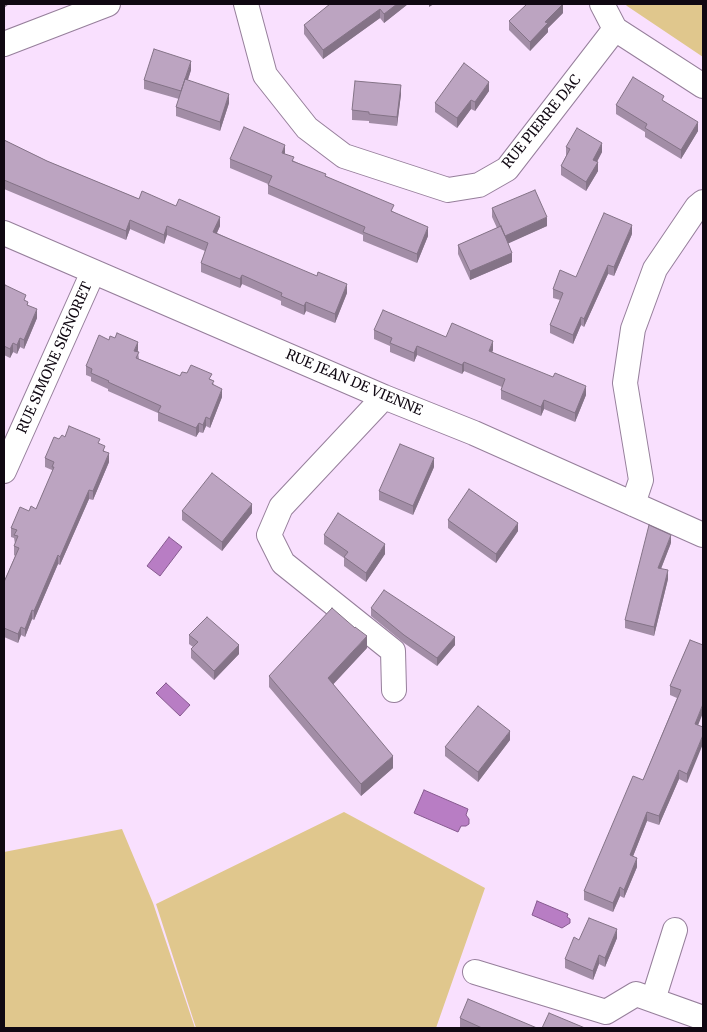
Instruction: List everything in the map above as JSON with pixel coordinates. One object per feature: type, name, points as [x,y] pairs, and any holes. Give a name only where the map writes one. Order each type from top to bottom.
[{"type":"street","points":[[4,44],[108,4]]},
{"type":"street","name":"RUE PIERRE DAC","points":[[246,4],[265,75],[307,128],[344,156],[448,190],[479,185],[507,169],[615,30]]},
{"type":"street","points":[[602,4],[615,30],[703,86]]},
{"type":"street","points":[[633,504],[641,480],[625,383],[633,329],[655,270],[697,207],[703,202]]},
{"type":"street","name":"RUE JEAN DE VIENNE","points":[[4,233],[384,397],[474,433],[703,535]]},
{"type":"street","name":"RUE SIMONE SIGNORET","points":[[4,472],[93,272]]},
{"type":"street","points":[[384,397],[281,507],[269,536],[283,563],[393,651],[394,690]]},
{"type":"street","points":[[653,1000],[675,930]]},
{"type":"street","points":[[475,972],[606,1012],[636,994],[703,1018]]},
{"type":"shaded area","points":[[625,4],[703,4],[703,57],[627,6]]},
{"type":"shaded area","points":[[169,537],[182,547],[160,576],[147,566]]},
{"type":"shaded area","points":[[166,683],[190,705],[180,716],[156,693]]},
{"type":"shaded area","points":[[424,790],[468,809],[466,815],[469,819],[469,824],[461,826],[458,832],[414,813]]},
{"type":"shaded area","points":[[344,812],[485,888],[436,1028],[196,1028],[156,904]]},
{"type":"shaded area","points":[[122,829],[153,903],[195,1028],[4,1028],[4,852]]},
{"type":"shaded area","points":[[537,901],[568,914],[567,917],[570,919],[570,923],[562,928],[532,915]]},
{"type":"building","points":[[330,4],[397,4],[384,14],[380,9],[323,50],[304,25]]},
{"type":"building","points":[[527,4],[563,4],[545,22],[548,23],[530,42],[509,21]]},
{"type":"building","points":[[154,49],[191,61],[181,91],[144,80]]},
{"type":"building","points":[[464,63],[489,82],[475,102],[471,100],[457,118],[435,103]]},
{"type":"building","points":[[633,77],[664,96],[662,100],[698,122],[681,150],[645,128],[647,124],[616,105]]},
{"type":"building","points":[[185,79],[229,94],[220,122],[176,107]]},
{"type":"building","points":[[355,81],[401,85],[397,117],[352,110]]},
{"type":"building","points":[[244,127],[285,145],[282,153],[294,157],[292,161],[326,174],[325,176],[394,205],[391,211],[428,227],[417,254],[363,232],[365,227],[268,185],[272,176],[230,159]]},
{"type":"building","points":[[577,128],[602,143],[593,160],[598,162],[586,182],[561,166],[570,149],[566,147]]},
{"type":"building","points":[[4,140],[47,161],[139,199],[142,191],[176,206],[179,199],[220,217],[213,232],[317,276],[318,272],[347,284],[335,314],[306,302],[304,306],[281,296],[282,293],[242,275],[240,279],[201,263],[208,243],[167,226],[164,235],[130,220],[126,231],[4,180]]},
{"type":"building","points":[[535,190],[547,217],[505,236],[492,208]]},
{"type":"building","points":[[604,213],[632,225],[614,267],[608,265],[584,319],[581,317],[573,335],[550,325],[563,293],[553,289],[560,270],[576,277]]},
{"type":"building","points":[[501,226],[512,253],[470,271],[458,245]]},
{"type":"building","points":[[5,285],[26,295],[24,300],[28,302],[27,305],[37,309],[24,340],[20,338],[17,345],[13,343],[10,349],[4,346]]},
{"type":"building","points":[[383,310],[446,337],[452,323],[493,341],[489,351],[553,377],[555,373],[586,386],[575,413],[544,400],[541,407],[501,390],[505,379],[464,362],[462,365],[417,346],[414,353],[390,343],[392,338],[374,330]]},
{"type":"building","points":[[117,333],[138,342],[134,351],[139,352],[136,358],[180,376],[182,372],[187,373],[191,365],[212,374],[209,379],[214,381],[212,384],[222,389],[210,419],[206,417],[203,425],[199,423],[196,428],[158,412],[161,406],[91,373],[92,369],[86,366],[99,335],[109,340],[110,336],[115,338]]},
{"type":"building","points":[[69,426],[100,439],[98,443],[105,446],[103,451],[109,453],[93,491],[89,490],[60,557],[58,555],[25,629],[21,627],[18,634],[4,628],[4,582],[19,548],[14,546],[18,536],[14,535],[17,530],[11,528],[20,507],[29,511],[31,506],[36,509],[54,467],[52,467],[54,462],[45,458],[54,437],[59,439],[62,435],[65,437]]},
{"type":"building","points":[[400,444],[434,458],[413,506],[379,491]]},
{"type":"building","points":[[212,473],[252,504],[222,542],[182,511]]},
{"type":"building","points":[[469,489],[518,523],[496,554],[448,520]]},
{"type":"building","points":[[338,513],[385,544],[366,573],[344,557],[348,552],[324,535]]},
{"type":"building","points":[[649,525],[671,535],[658,568],[668,570],[654,627],[625,620]]},
{"type":"building","points":[[384,590],[455,637],[437,658],[404,635],[371,608]]},
{"type":"building","points":[[332,608],[367,636],[328,678],[393,756],[361,784],[269,676]]},
{"type":"building","points":[[207,617],[239,645],[214,671],[191,649],[198,642],[189,635]]},
{"type":"building","points":[[690,640],[703,645],[703,704],[695,724],[703,727],[703,735],[687,774],[679,770],[659,816],[647,812],[630,855],[637,858],[624,890],[620,887],[613,903],[584,891],[633,776],[643,780],[681,690],[670,686]]},
{"type":"building","points":[[478,706],[510,731],[478,772],[445,747]]},
{"type":"building","points":[[589,918],[617,929],[605,958],[599,955],[593,971],[565,959],[574,937],[579,940]]},
{"type":"building","points":[[468,999],[537,1028],[482,1028],[460,1018]]},
{"type":"building","points":[[549,1013],[585,1028],[542,1028]]}]
